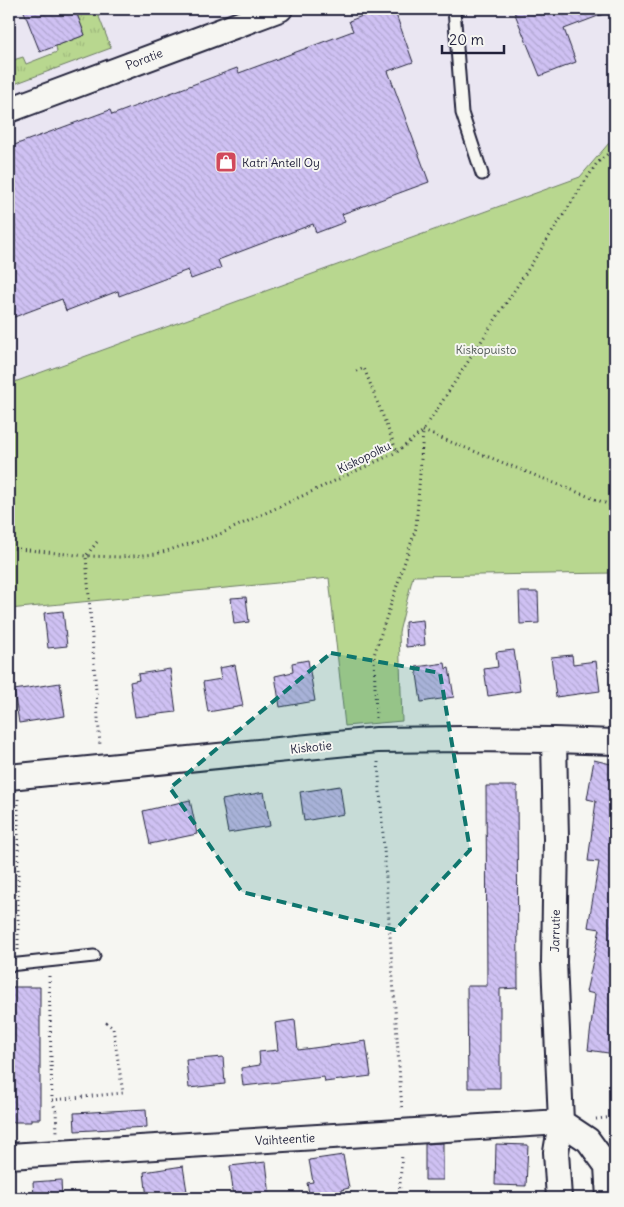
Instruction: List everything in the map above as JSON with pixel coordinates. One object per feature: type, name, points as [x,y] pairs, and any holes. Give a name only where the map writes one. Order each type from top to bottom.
[{"type":"street","name":"Poratie","points":[[9,110],[280,9]]},
{"type":"street","name":"Kiskotie","points":[[14,787],[377,740],[463,738],[615,742]]},
{"type":"street","name":"Jarrutie","points":[[554,740],[556,839],[554,962],[561,1122],[556,1152],[559,1198]]},
{"type":"street","name":"Vaihteentie","points":[[9,1156],[561,1122]]},
{"type":"street","points":[[561,1122],[588,1140],[607,1166],[609,1198]]},
{"type":"lane","points":[[454,9],[462,113],[482,174]]},
{"type":"lane","points":[[13,964],[94,956]]},
{"type":"path","name":"Kiskopolku","points":[[9,548],[86,556],[122,557],[156,554],[218,535],[397,452],[423,431],[597,163],[615,148]]},
{"type":"path","points":[[356,371],[364,368],[397,452]]},
{"type":"path","points":[[376,720],[374,655],[416,528],[423,431],[615,508]]},
{"type":"path","points":[[97,542],[86,556],[100,746]]},
{"type":"path","points":[[378,753],[404,1133],[400,1198]]},
{"type":"path","points":[[13,964],[14,787]]},
{"type":"path","points":[[49,961],[52,1100],[56,1112],[58,1153]]},
{"type":"path","points":[[52,1100],[123,1093],[112,1028],[106,1022]]},
{"type":"highlighted area","points":[[331,653],[440,673],[470,850],[395,930],[242,892],[170,788]]},
{"type":"shaded area","points":[[9,9],[356,9],[357,12],[366,9],[615,9],[615,136],[580,177],[9,384]]},
{"type":"green space","points":[[75,9],[96,9],[111,48],[9,86],[9,58],[10,61],[23,57],[26,64],[57,52],[56,46],[85,35]]},
{"type":"green space","name":"Kiskopuisto","points":[[615,136],[615,573],[413,576],[399,632],[402,721],[345,726],[329,578],[9,609],[9,384],[580,177]]},
{"type":"building","points":[[23,9],[75,9],[85,35],[40,52]]},
{"type":"building","name":"Katri Antell Oy","points":[[381,9],[394,9],[413,62],[388,71],[429,182],[342,214],[345,222],[316,233],[313,224],[218,260],[221,268],[191,279],[188,270],[119,296],[118,291],[66,311],[62,299],[9,319],[9,147],[110,110],[112,115],[237,68],[239,73],[353,31],[349,21]]},
{"type":"building","points":[[513,9],[614,10],[564,29],[576,62],[540,76]]},
{"type":"building","points":[[519,592],[538,592],[539,623],[520,624]]},
{"type":"building","points":[[246,597],[249,622],[234,624],[231,598]]},
{"type":"building","points":[[63,611],[67,646],[48,648],[44,613]]},
{"type":"building","points":[[423,620],[425,645],[406,647],[405,622]]},
{"type":"building","points":[[514,650],[520,691],[488,696],[484,669],[498,667],[496,652]]},
{"type":"building","points":[[572,655],[573,664],[596,661],[600,691],[556,697],[551,657]]},
{"type":"building","points":[[308,660],[315,701],[280,707],[275,676],[293,672],[292,663]]},
{"type":"building","points":[[445,663],[446,669],[449,668],[454,697],[421,702],[416,667]]},
{"type":"building","points":[[235,665],[243,706],[208,712],[203,682],[221,679],[219,668]]},
{"type":"building","points":[[170,669],[176,712],[135,717],[130,682],[139,680],[138,674]]},
{"type":"building","points":[[60,683],[65,716],[19,723],[14,690]]},
{"type":"building","points":[[594,760],[615,765],[615,1054],[588,1050],[595,994],[586,992],[600,929],[588,927],[599,862],[588,861],[596,801],[587,799]]},
{"type":"building","points":[[340,786],[344,814],[304,821],[300,792]]},
{"type":"building","points":[[486,786],[517,786],[518,988],[500,989],[500,1088],[468,1088],[467,986],[487,986]]},
{"type":"building","points":[[264,792],[270,826],[228,833],[222,800]]},
{"type":"building","points":[[190,800],[197,834],[150,844],[143,811]]},
{"type":"building","points":[[9,987],[40,987],[40,1119],[31,1119],[31,1122],[9,1122]]},
{"type":"building","points":[[295,1020],[298,1050],[366,1041],[371,1076],[325,1082],[324,1077],[243,1086],[241,1068],[260,1065],[259,1052],[278,1050],[275,1023]]},
{"type":"building","points":[[223,1057],[225,1084],[189,1088],[186,1060]]},
{"type":"building","points":[[146,1109],[147,1127],[75,1131],[74,1113]]},
{"type":"building","points":[[443,1143],[443,1180],[425,1180],[425,1144]]},
{"type":"building","points":[[496,1144],[528,1145],[526,1186],[495,1185]]},
{"type":"building","points":[[343,1155],[349,1188],[341,1190],[343,1198],[310,1198],[307,1183],[313,1182],[309,1160]]},
{"type":"building","points":[[266,1162],[270,1196],[234,1198],[230,1166]]},
{"type":"building","points":[[183,1166],[188,1198],[147,1198],[144,1172]]},
{"type":"building","points":[[61,1180],[62,1198],[34,1198],[33,1182]]},
{"type":"place","name":"Katri Antell Oy","points":[[226,162]]}]
